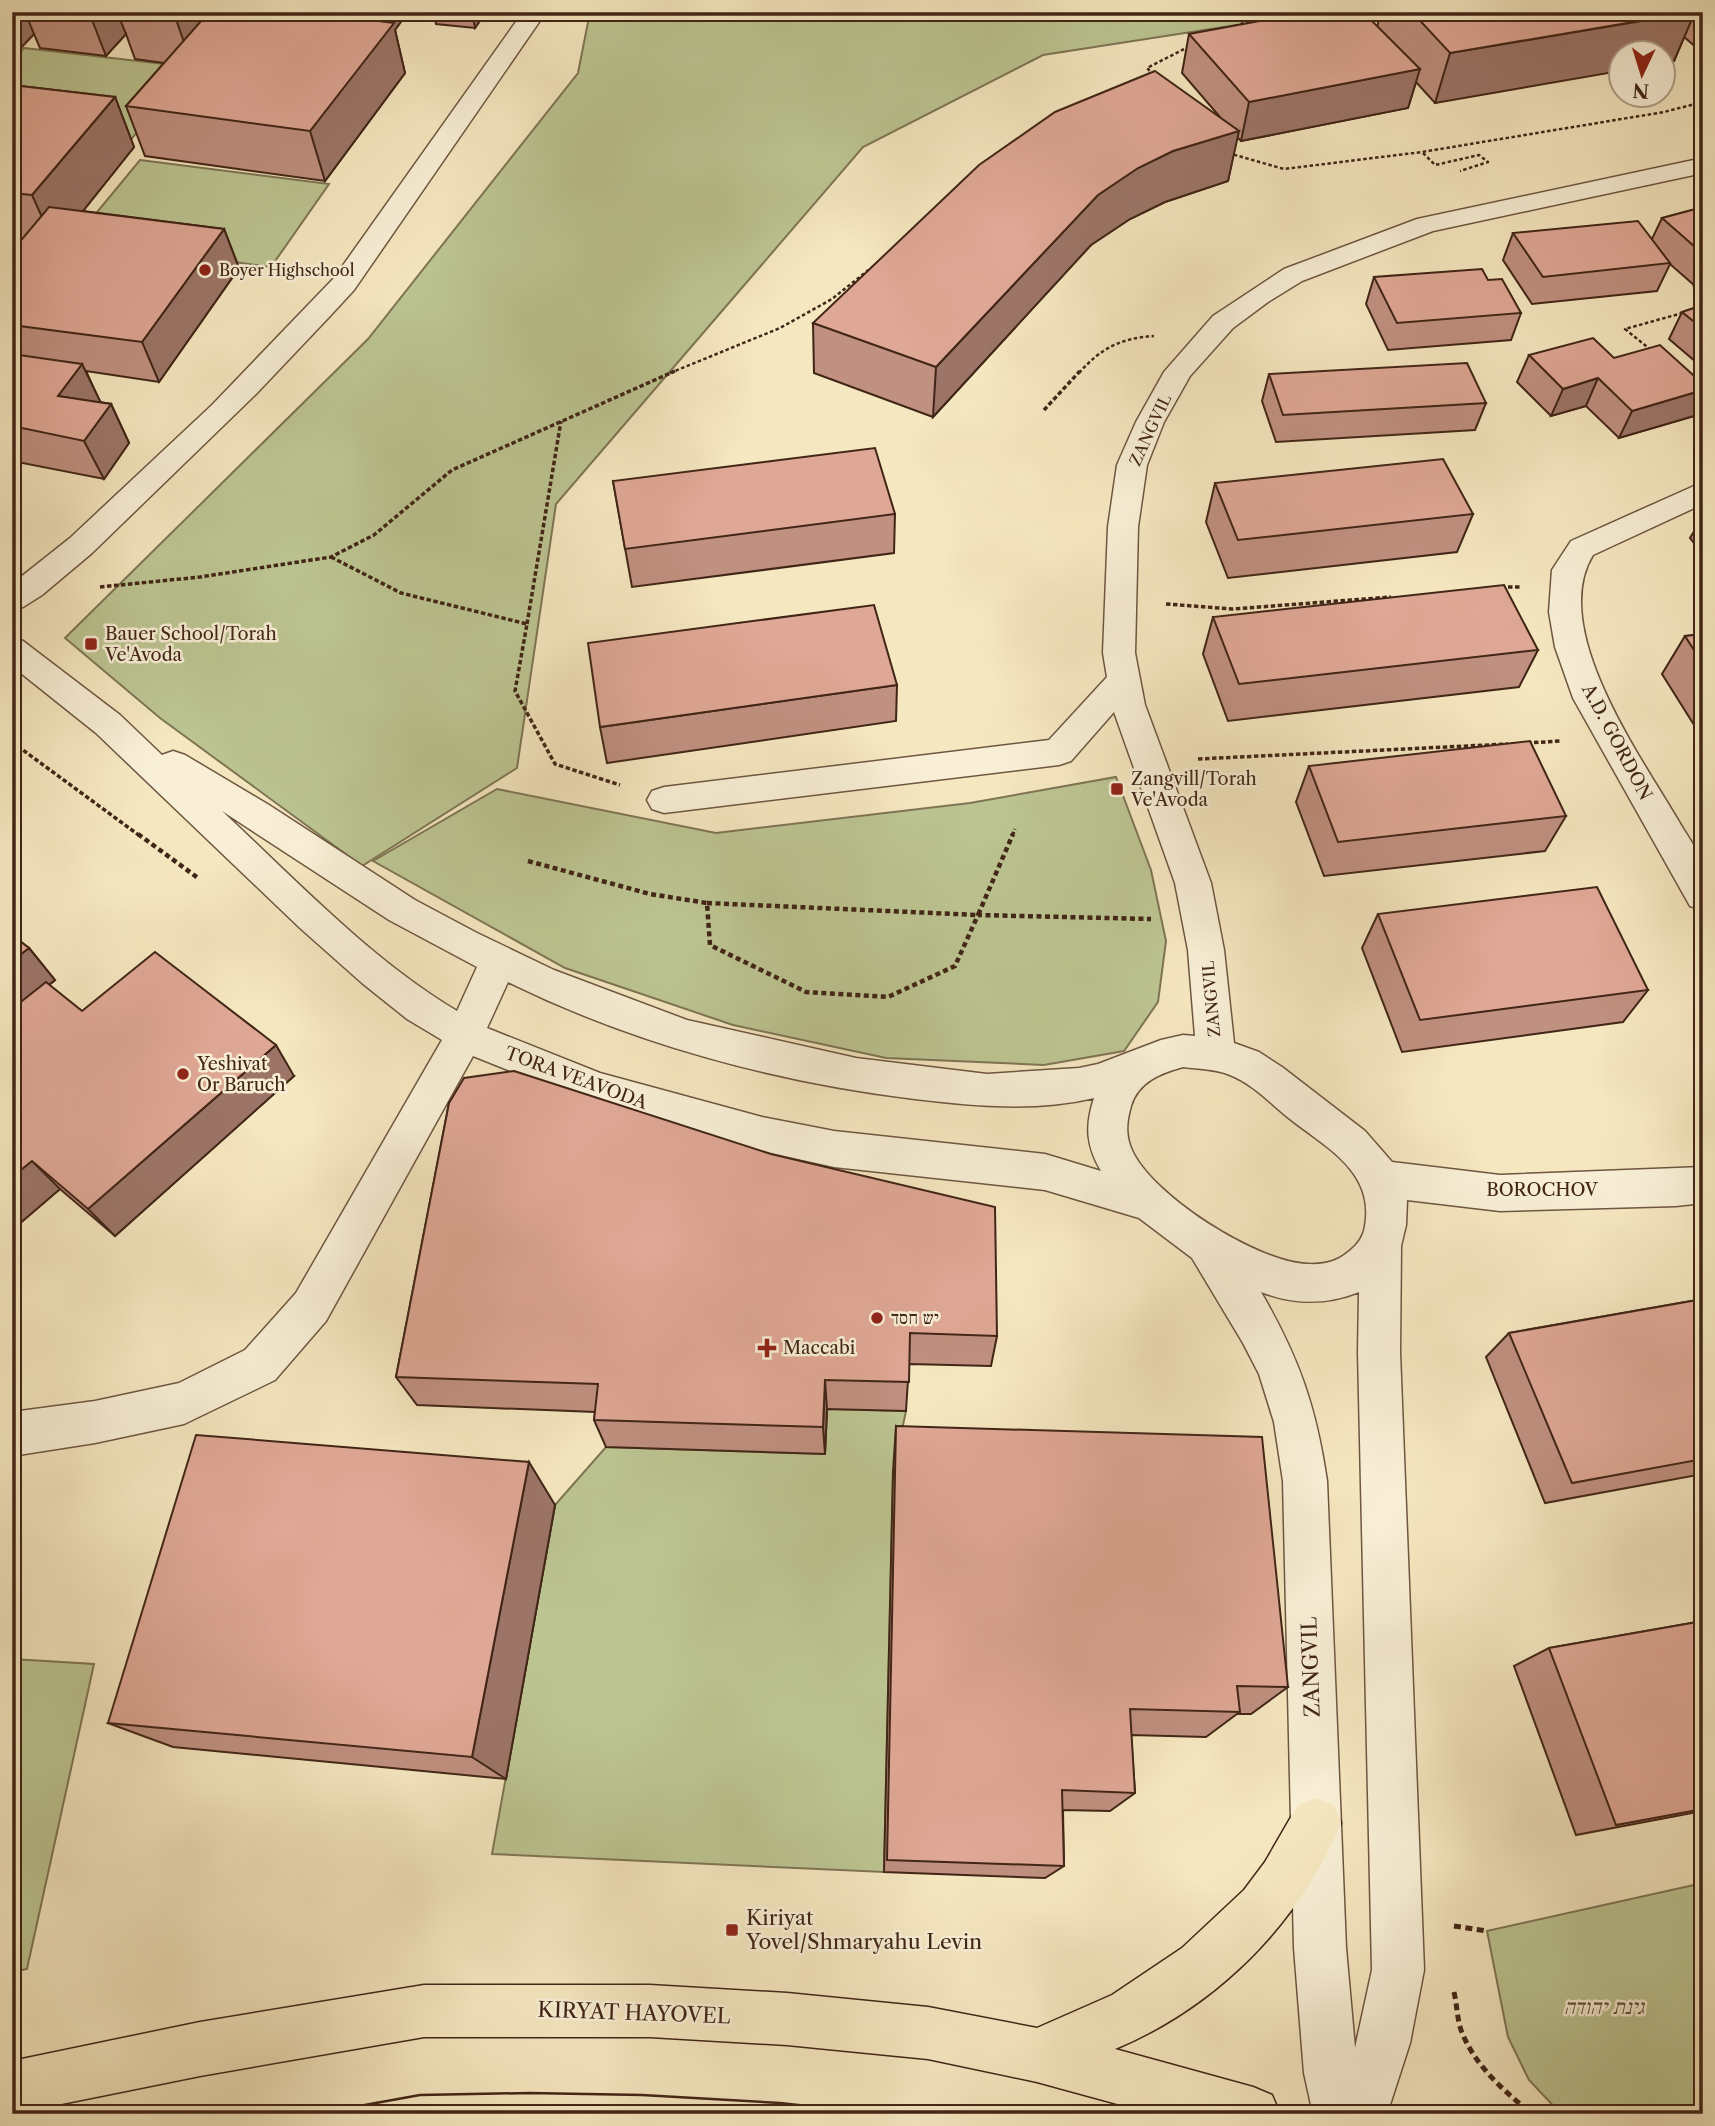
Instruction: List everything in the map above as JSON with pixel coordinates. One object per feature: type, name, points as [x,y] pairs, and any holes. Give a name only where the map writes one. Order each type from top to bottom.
[{"type":"main road","points":[[1037,2055],[1109,2025],[1169,1990],[1220,1950],[1254,1917],[1278,1888],[1316,1823]]},
{"type":"main road","name":"KIRYAT HAYOVEL","points":[[12,2088],[200,2049],[425,2011],[650,2011],[787,2019],[928,2034],[1037,2055],[1240,2111]]},
{"type":"street","points":[[12,599],[41,581],[93,537],[278,359],[312,321],[344,284],[535,12]]},
{"type":"street","name":"ZANGVIL","points":[[1216,1053],[1206,950],[1193,883],[1128,705],[1119,653],[1123,527],[1132,466],[1150,422],[1178,372],[1223,322],[1293,275],[1426,225],[1703,165]]},
{"type":"street","name":"A.D. GORDON","points":[[1703,492],[1582,548],[1568,570],[1564,612],[1571,648],[1590,698],[1703,896]]},
{"type":"street","name":"TORA VEAVODA","points":[[12,649],[108,724],[323,927],[420,1008],[465,1035],[598,1089],[762,1135],[834,1149],[1045,1172],[1152,1204]]},
{"type":"street","points":[[664,800],[1059,752],[1124,679]]},
{"type":"street","name":"TORA VEAVODA","points":[[108,724],[257,815],[402,911],[499,961],[617,1012],[685,1036],[856,1075],[987,1091],[1079,1085],[1102,1080],[1148,1061],[1183,1051],[1216,1053],[1247,1065],[1297,1101],[1363,1153],[1382,1179]]},
{"type":"street","points":[[12,1434],[95,1422],[184,1403],[260,1365],[311,1307],[465,1035],[499,961]]},
{"type":"street","points":[[1148,1061],[1124,1078],[1110,1103],[1106,1131],[1114,1160],[1133,1186],[1152,1204],[1206,1242],[1270,1276],[1303,1284],[1336,1281],[1363,1268],[1381,1247]]},
{"type":"street","points":[[1360,2114],[1373,2083],[1390,2021],[1398,1970],[1379,1352],[1381,1247],[1390,1207],[1382,1179]]},
{"type":"street","name":"BOROCHOV","points":[[1382,1179],[1500,1193],[1703,1185]]},
{"type":"street","name":"ZANGVIL","points":[[1206,1242],[1248,1307],[1281,1376],[1296,1422],[1306,1481],[1316,1823],[1325,2015],[1331,2073],[1340,2114]]},
{"type":"path","points":[[1227,28],[1275,12]]},
{"type":"path","points":[[1159,80],[1147,68],[1196,43]]},
{"type":"path","points":[[1218,150],[1284,169],[1422,152],[1664,112],[1703,102]]},
{"type":"path","points":[[1422,152],[1435,165],[1479,155],[1488,162],[1460,171]]},
{"type":"path","points":[[96,588],[200,577],[331,557],[374,535],[452,470],[780,328],[832,299],[886,255]]},
{"type":"path","points":[[1658,355],[1625,329],[1690,311]]},
{"type":"path","points":[[1044,410],[1057,400],[1083,366],[1108,345],[1131,335],[1208,338]]},
{"type":"path","points":[[561,421],[515,691],[555,764],[664,800]]},
{"type":"path","points":[[331,557],[401,593],[527,624]]},
{"type":"path","points":[[1495,588],[1566,587]]},
{"type":"path","points":[[1120,599],[1233,609],[1395,597]]},
{"type":"path","points":[[1148,762],[1614,738]]},
{"type":"path","points":[[707,903],[710,945],[806,992],[888,997],[955,966],[1015,829]]},
{"type":"path","points":[[528,862],[650,894],[707,903],[978,915],[1201,921]]},
{"type":"path","points":[[1398,1970],[1454,1988],[1461,2030],[1480,2065],[1532,2114]]},
{"type":"green space","points":[[590,12],[1320,12],[1043,55],[863,147],[556,504],[517,768],[362,866],[160,718],[65,638],[368,339],[578,73]]},
{"type":"green space","points":[[24,48],[191,67],[128,143],[12,129],[12,57],[16,57]]},
{"type":"green space","points":[[140,160],[329,184],[271,267],[74,240]]},
{"type":"green space","points":[[1116,777],[1151,870],[1166,941],[1158,1002],[1124,1051],[1044,1065],[886,1058],[733,1025],[565,968],[373,861],[497,789],[716,833],[970,803]]},
{"type":"green space","points":[[827,1409],[906,1411],[893,1472],[884,1872],[492,1854],[555,1505],[606,1447],[824,1454]]},
{"type":"green space","points":[[12,1659],[94,1664],[27,1969],[12,1972]]},
{"type":"green space","name":"גינת יהודה","points":[[1703,1883],[1703,2114],[1561,2114],[1529,2080],[1508,2037],[1487,1931]]},
{"type":"building","points":[[140,12],[178,12],[175,16]]},
{"type":"building","points":[[209,12],[309,12],[394,23],[310,131],[126,106]]},
{"type":"building","points":[[1309,12],[1363,12],[1420,69],[1249,102],[1189,34]]},
{"type":"building","points":[[1412,12],[1692,12],[1450,53]]},
{"type":"building","points":[[1155,71],[1239,131],[1173,151],[1138,168],[1098,195],[936,367],[813,323],[979,165],[1055,112]]},
{"type":"building","points":[[12,85],[115,97],[32,195],[12,193]]},
{"type":"building","points":[[49,207],[224,229],[142,342],[12,325],[12,251]]},
{"type":"building","points":[[1703,207],[1703,254],[1662,218]]},
{"type":"building","points":[[1638,221],[1670,263],[1543,277],[1513,233]]},
{"type":"building","points":[[1482,269],[1488,280],[1502,279],[1521,313],[1397,323],[1374,277]]},
{"type":"building","points":[[1703,305],[1703,329],[1682,312]]},
{"type":"building","points":[[1593,338],[1614,358],[1660,345],[1703,384],[1703,390],[1632,411],[1598,378],[1563,389],[1529,355]]},
{"type":"building","points":[[12,354],[82,364],[58,396],[111,404],[84,441],[12,426]]},
{"type":"building","points":[[1467,363],[1486,403],[1283,415],[1269,374]]},
{"type":"building","points":[[875,448],[895,514],[625,549],[613,481]]},
{"type":"building","points":[[1443,459],[1473,514],[1238,540],[1215,483]]},
{"type":"building","points":[[1504,585],[1538,650],[1239,684],[1213,617]]},
{"type":"building","points":[[874,605],[897,685],[600,727],[588,643]]},
{"type":"building","points":[[1703,634],[1703,664],[1685,636]]},
{"type":"building","points":[[1530,741],[1566,816],[1338,842],[1309,766]]},
{"type":"building","points":[[1597,887],[1648,990],[1420,1020],[1378,914]]},
{"type":"building","points":[[12,935],[29,948],[12,961]]},
{"type":"building","points":[[155,952],[276,1045],[88,1209],[32,1161],[12,1177],[12,1009],[46,982],[82,1011]]},
{"type":"building","points":[[514,1071],[771,1154],[995,1207],[997,1336],[910,1333],[909,1382],[825,1380],[823,1427],[594,1420],[598,1384],[396,1377],[449,1103],[464,1078]]},
{"type":"building","points":[[1703,1299],[1703,1459],[1572,1483],[1509,1333]]},
{"type":"building","points":[[896,1426],[1262,1437],[1288,1687],[1237,1686],[1240,1712],[1130,1709],[1135,1793],[1062,1790],[1064,1866],[887,1860]]},
{"type":"building","points":[[196,1435],[529,1462],[472,1757],[108,1723]]},
{"type":"building","points":[[1703,1621],[1703,1809],[1616,1825],[1549,1648]]},
{"type":"tram line","points":[[315,2114],[420,2095],[529,2093],[642,2095],[780,2103],[880,2114]]},
{"type":"place","name":"Boyer Highschool","points":[[205,270]]},
{"type":"place","name":"Bauer School/Torah Ve'Avoda","points":[[91,644]]},
{"type":"place","name":"Zangvill/Torah Ve'Avoda","points":[[1117,789]]},
{"type":"place","name":"Yeshivat Or Baruch","points":[[183,1074]]},
{"type":"place","name":"יש חסד","points":[[877,1318]]},
{"type":"place","name":"Maccabi","points":[[767,1348]]},
{"type":"place","name":"Kiriyat Yovel/Shmaryahu Levin","points":[[732,1930]]}]
